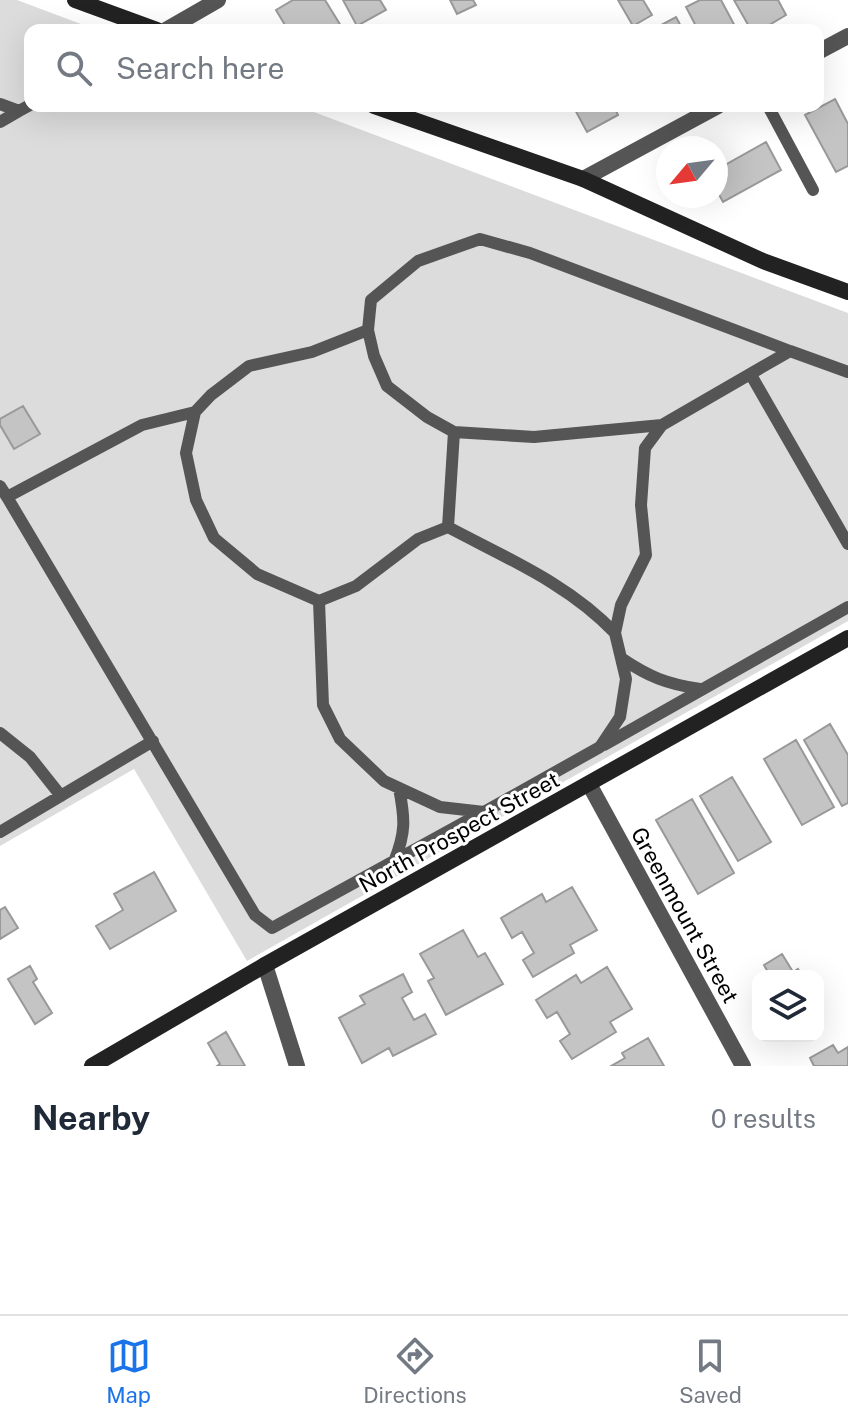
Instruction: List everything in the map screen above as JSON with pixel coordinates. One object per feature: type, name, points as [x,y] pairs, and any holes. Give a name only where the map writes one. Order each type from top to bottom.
[{"type":"street","points":[[75,0],[141,24]]},
{"type":"street","points":[[176,24],[218,0]]},
{"type":"street","points":[[824,49],[848,36]]},
{"type":"street","points":[[391,112],[583,179],[763,261],[848,292]]},
{"type":"street","points":[[583,179],[707,112]]},
{"type":"street","name":"North Prospect Street","points":[[92,1066],[265,965],[848,638]]},
{"type":"street","name":"Greenmount Street","points":[[589,784],[743,1066]]},
{"type":"street","points":[[265,965],[297,1066]]},
{"type":"lane","points":[[0,104],[24,108]]},
{"type":"lane","points":[[0,122],[24,108]]},
{"type":"lane","points":[[771,112],[813,190]]},
{"type":"lane","points":[[790,351],[662,425],[534,437],[454,432],[427,417],[387,386],[374,356],[368,330],[371,300],[418,261],[480,239],[530,253],[848,372]]},
{"type":"lane","points":[[368,330],[312,352],[249,366],[211,395],[195,412],[186,453],[196,500],[214,538],[257,574],[319,601],[356,586],[418,539],[448,527],[517,561],[555,584],[599,616],[615,633]]},
{"type":"lane","points":[[751,375],[848,544]]},
{"type":"lane","points":[[195,412],[142,425],[3,491],[255,915],[272,928],[848,607]]},
{"type":"lane","points":[[600,747],[620,717],[626,679],[615,633],[621,605],[646,555],[641,505],[645,448],[662,425]]},
{"type":"lane","points":[[448,527],[454,432]]},
{"type":"lane","points":[[319,601],[323,705],[340,739],[384,781],[440,807],[484,812]]},
{"type":"lane","points":[[621,658],[668,684],[700,689]]},
{"type":"lane","points":[[0,733],[30,757],[61,796]]},
{"type":"lane","points":[[0,832],[153,741]]},
{"type":"lane","points":[[394,862],[404,837],[399,788]]},
{"type":"shaded area","points":[[0,0],[17,0],[81,24],[24,24],[24,112],[314,112],[848,313],[848,621],[247,961],[134,769],[0,846]]},
{"type":"building","points":[[293,0],[325,0],[340,24],[284,24],[276,10]]},
{"type":"building","points":[[343,0],[380,0],[386,10],[356,24]]},
{"type":"building","points":[[450,0],[473,0],[476,5],[457,14]]},
{"type":"building","points":[[618,0],[643,0],[652,15],[632,24]]},
{"type":"building","points":[[700,0],[721,0],[734,24],[695,24],[686,7]]},
{"type":"building","points":[[734,0],[778,0],[786,15],[771,24],[748,24]]},
{"type":"building","points":[[676,17],[680,24],[663,24]]},
{"type":"building","points":[[835,99],[848,124],[848,166],[836,172],[805,115],[824,112],[824,105]]},
{"type":"building","points":[[576,112],[617,112],[618,115],[587,132]]},
{"type":"building","points":[[766,142],[781,170],[728,199],[728,163]]},
{"type":"building","points":[[23,406],[40,434],[14,449],[0,425],[0,419]]},
{"type":"building","points":[[830,724],[848,755],[848,803],[842,806],[804,740]]},
{"type":"building","points":[[796,740],[834,807],[802,825],[764,759]]},
{"type":"building","points":[[732,777],[771,842],[738,861],[700,796]]},
{"type":"building","points":[[692,799],[734,873],[698,894],[656,820]]},
{"type":"building","points":[[154,872],[176,911],[110,949],[96,926],[123,910],[114,894]]},
{"type":"building","points":[[572,887],[597,930],[570,945],[574,953],[533,977],[523,960],[534,953],[522,932],[512,938],[501,918],[542,894],[546,902]]},
{"type":"building","points":[[5,907],[18,928],[0,939],[0,910]]},
{"type":"building","points":[[463,930],[478,957],[485,953],[503,984],[446,1015],[428,981],[434,978],[420,954]]},
{"type":"building","points":[[782,954],[792,970],[767,970],[764,965]]},
{"type":"building","points":[[30,966],[37,979],[33,982],[52,1013],[35,1024],[8,979]]},
{"type":"building","points":[[607,967],[632,1009],[610,1022],[616,1032],[572,1059],[560,1041],[570,1034],[557,1012],[547,1018],[536,1000],[576,975],[581,983]]},
{"type":"building","points":[[403,974],[412,992],[402,998],[414,1020],[425,1014],[436,1034],[393,1056],[389,1048],[362,1063],[339,1018],[365,1004],[360,996]]},
{"type":"building","points":[[226,1032],[245,1066],[217,1066],[220,1064],[208,1043]]},
{"type":"building","points":[[648,1038],[664,1066],[611,1066],[625,1058],[622,1053]]},
{"type":"building","points":[[833,1045],[838,1053],[848,1047],[848,1066],[814,1066],[810,1058]]}]
